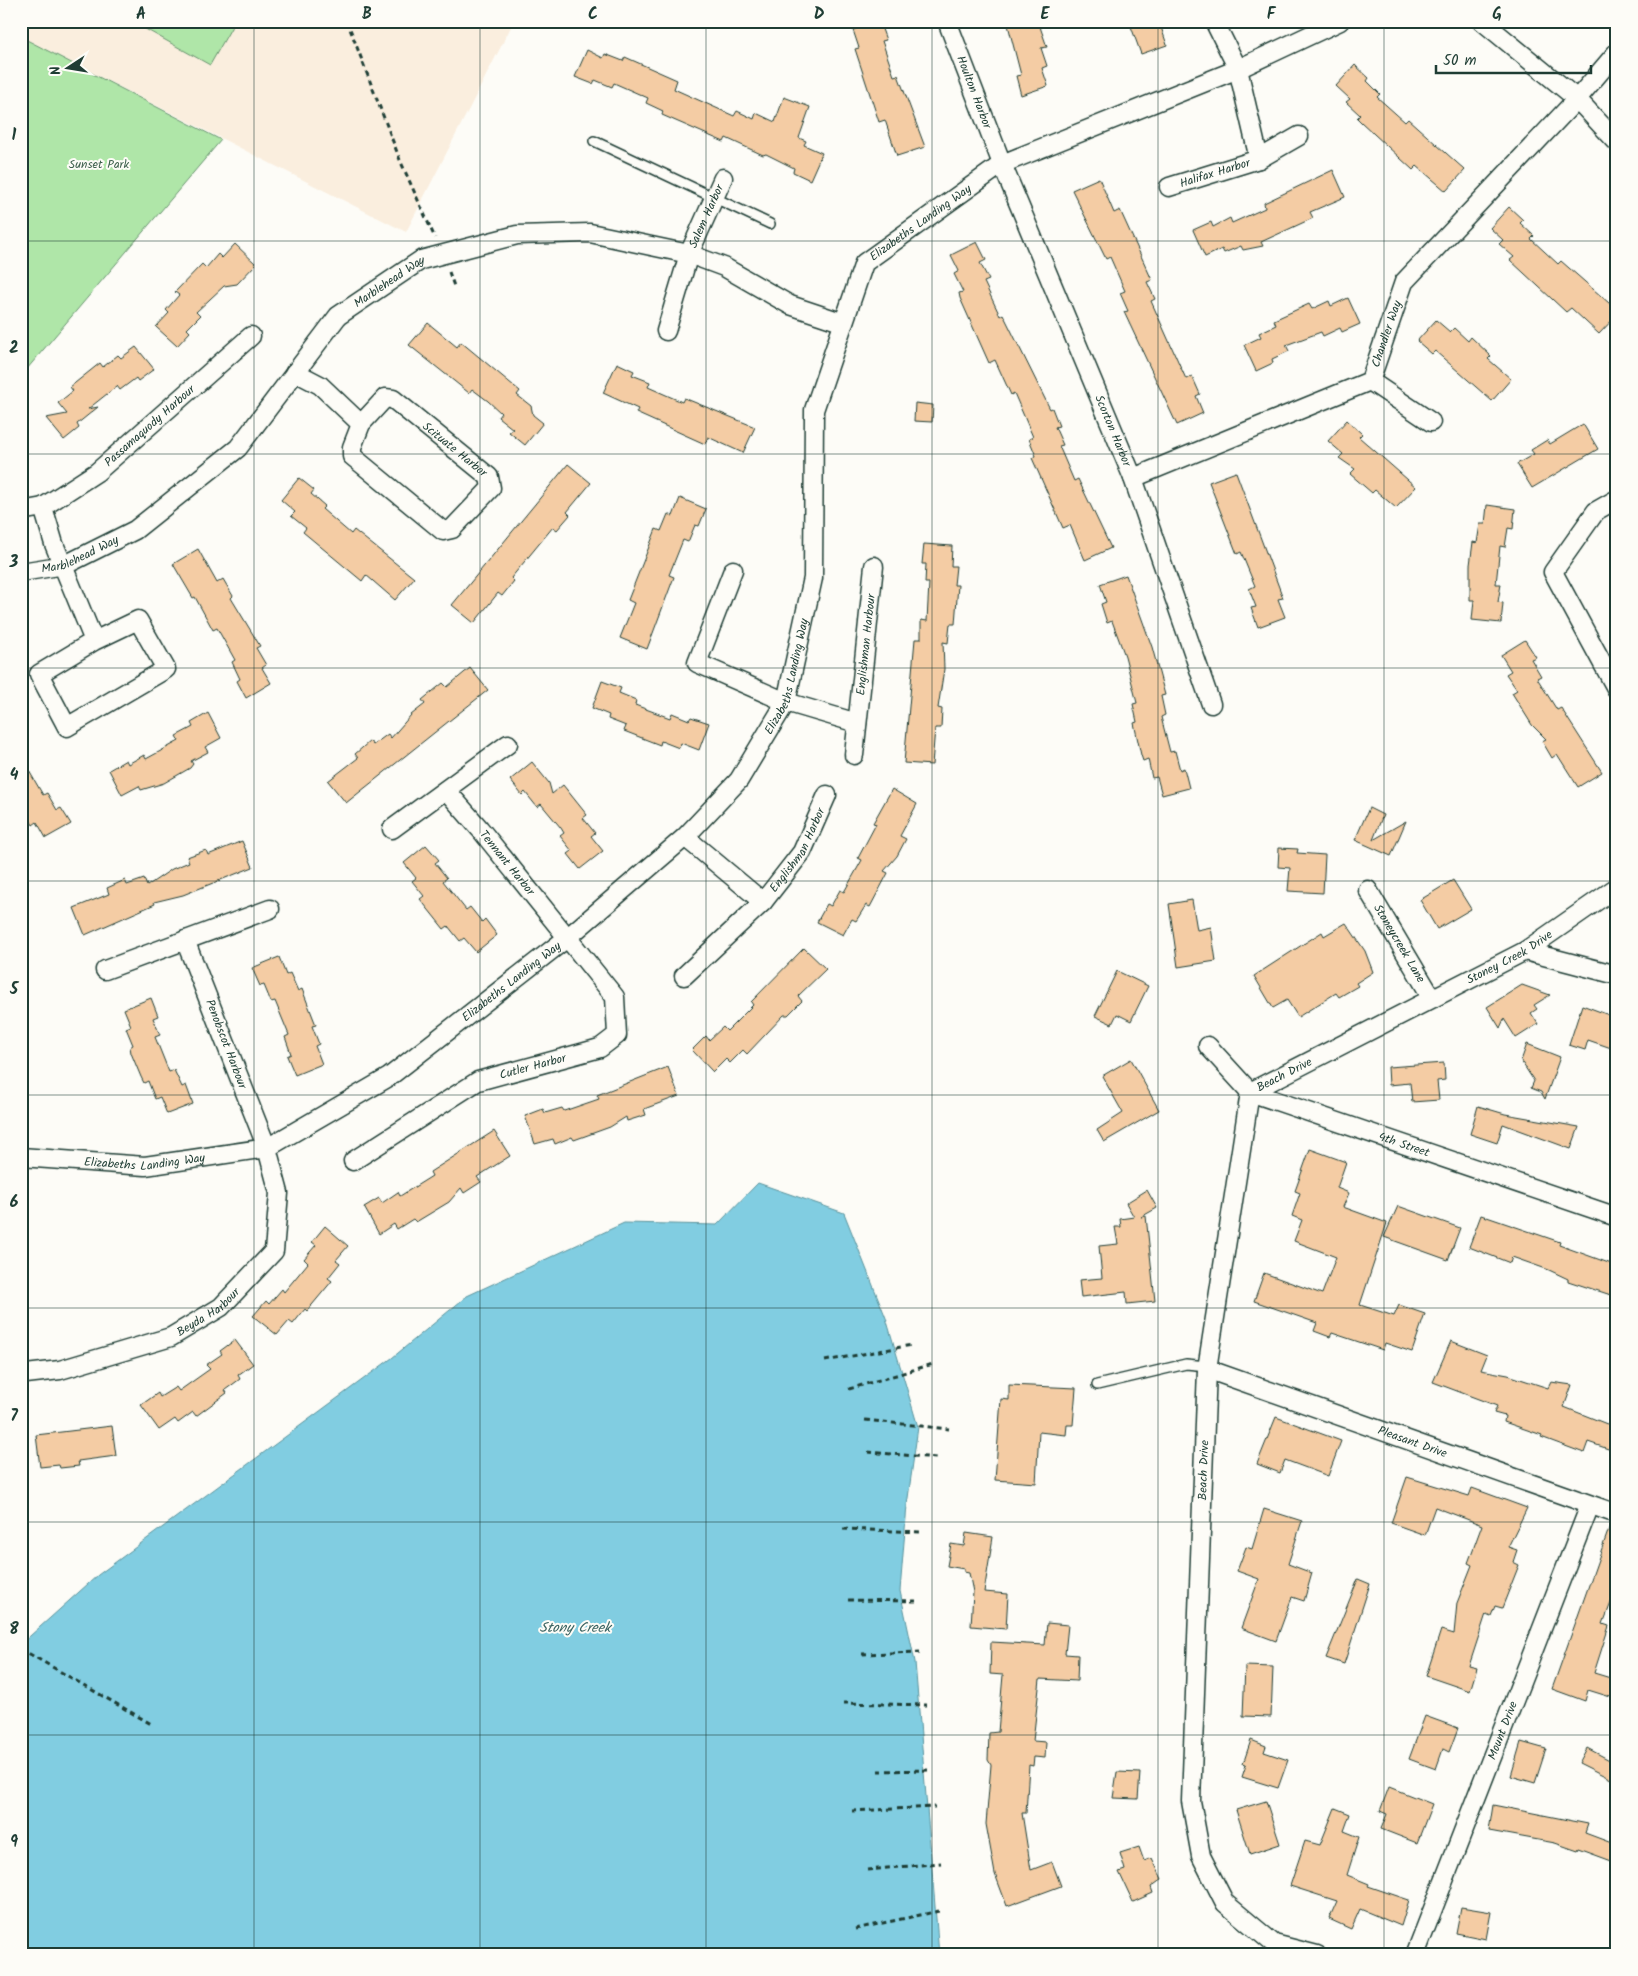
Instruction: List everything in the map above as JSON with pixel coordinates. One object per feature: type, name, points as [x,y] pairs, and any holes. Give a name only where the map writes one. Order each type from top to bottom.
[{"type":"street","name":"Houlton Harbor","points":[[946,21],[1002,164]]},
{"type":"street","name":"Halifax Harbor","points":[[1214,21],[1238,69],[1259,159]]},
{"type":"street","name":"Elizabeths Landing Way","points":[[21,1157],[145,1166],[267,1148],[389,1076],[567,938],[685,837],[739,780],[786,702],[813,578],[814,410],[864,263],[1002,164],[1238,69],[1340,21]]},
{"type":"street","points":[[1482,21],[1577,99],[1617,142]]},
{"type":"street","name":"Chandler Way","points":[[1133,478],[1370,381],[1404,282],[1577,99],[1617,52]]},
{"type":"street","name":"Halifax Harbor","points":[[1169,186],[1259,159],[1299,136]]},
{"type":"street","name":"Scorton Harbor","points":[[1002,164],[1133,478],[1211,704]]},
{"type":"street","name":"Salem Harbor","points":[[666,331],[689,254],[723,178]]},
{"type":"street","name":"Marblehead Way","points":[[21,572],[65,565],[135,530],[238,448],[338,316],[421,260],[517,235],[590,233],[689,254],[724,267],[790,305],[844,323]]},
{"type":"street","name":"Passamaquody Harbour","points":[[21,510],[43,506],[97,472],[251,336]]},
{"type":"street","points":[[295,372],[320,385],[361,424]]},
{"type":"street","points":[[1370,381],[1431,422]]},
{"type":"street","name":"Scituate Harbor","points":[[385,398],[393,399],[489,477],[491,488],[452,529],[443,530],[352,456],[352,447],[361,424],[385,398]]},
{"type":"street","points":[[1617,499],[1596,511],[1553,572],[1617,690]]},
{"type":"street","points":[[43,506],[54,544],[65,565],[80,611],[94,641]]},
{"type":"street","name":"Englishman Harbour","points":[[854,755],[874,566]]},
{"type":"street","points":[[733,570],[697,663],[786,702],[857,724]]},
{"type":"street","points":[[138,620],[166,669],[67,727],[39,674],[94,641],[138,620]]},
{"type":"street","points":[[392,829],[508,744]]},
{"type":"street","name":"Tennant Harbor","points":[[446,790],[480,829],[567,938]]},
{"type":"street","name":"Englishman Harbor","points":[[684,976],[763,902],[802,852],[828,795]]},
{"type":"street","name":"Englishman Harbor","points":[[685,837],[763,902]]},
{"type":"street","name":"Stoney Creek Drive","points":[[1398,1016],[1525,951],[1617,887]]},
{"type":"street","name":"Stoneycreek Lane","points":[[1368,890],[1432,998]]},
{"type":"street","points":[[106,970],[270,909]]},
{"type":"street","name":"Cutler Harbor","points":[[353,1161],[478,1081],[600,1048],[617,1036],[615,997],[567,938]]},
{"type":"street","name":"Penobscot Harbour","points":[[185,940],[267,1148]]},
{"type":"street","points":[[1525,951],[1617,975]]},
{"type":"street","name":"Beach Drive","points":[[1317,1955],[1274,1944],[1225,1903],[1201,1856],[1191,1801],[1207,1367],[1250,1092],[1398,1016]]},
{"type":"street","name":"4th Street","points":[[1208,1046],[1250,1092],[1617,1217]]},
{"type":"street","name":"Beyda Harbour","points":[[26,1374],[60,1370],[171,1337],[221,1307],[274,1251],[280,1193],[267,1148]]},
{"type":"street","name":"Pleasant Drive","points":[[1207,1367],[1617,1514]]},
{"type":"street","name":"Mount Drive","points":[[1415,1955],[1590,1505]]},
{"type":"lane","points":[[594,141],[713,199],[770,224]]},
{"type":"lane","points":[[1097,1385],[1186,1364],[1207,1367]]},
{"type":"path","points":[[347,21],[400,160],[455,289]]},
{"type":"path","points":[[825,1361],[912,1344]]},
{"type":"path","points":[[849,1389],[933,1364]]},
{"type":"path","points":[[865,1420],[949,1429]]},
{"type":"path","points":[[868,1452],[937,1458]]},
{"type":"path","points":[[843,1528],[922,1532]]},
{"type":"path","points":[[848,1600],[916,1602]]},
{"type":"path","points":[[21,1649],[153,1725]]},
{"type":"path","points":[[862,1654],[920,1652]]},
{"type":"path","points":[[843,1703],[927,1705]]},
{"type":"path","points":[[878,1772],[930,1770]]},
{"type":"path","points":[[852,1811],[935,1807]]},
{"type":"path","points":[[867,1870],[941,1863]]},
{"type":"path","points":[[855,1930],[939,1911]]},
{"type":"shaded area","points":[[21,21],[514,21],[406,232],[21,37]]},
{"type":"green space","points":[[131,21],[235,21],[210,65]]},
{"type":"green space","name":"Sunset Park","points":[[21,37],[221,140],[21,376]]},
{"type":"water","name":"Stony Creek","points":[[758,1183],[844,1213],[886,1318],[918,1427],[907,1505],[900,1591],[915,1662],[939,1955],[21,1955],[21,1644],[98,1575],[392,1358],[467,1296],[624,1223],[717,1225]]},
{"type":"building","points":[[856,21],[879,21],[886,40],[882,41],[894,76],[898,75],[925,147],[897,156],[885,120],[879,122],[855,49],[859,48],[853,30],[858,28]]},
{"type":"building","points":[[1007,21],[1038,21],[1047,47],[1041,48],[1047,66],[1042,68],[1048,86],[1021,95],[1016,76],[1021,75]]},
{"type":"building","points":[[1129,21],[1159,21],[1167,45],[1141,54]]},
{"type":"building","points":[[587,50],[603,58],[605,54],[623,61],[625,57],[677,80],[674,89],[734,116],[737,111],[754,119],[756,113],[775,122],[784,97],[810,107],[799,138],[806,141],[804,145],[822,153],[810,180],[793,172],[794,168],[766,154],[763,155],[726,138],[724,142],[662,115],[663,111],[646,103],[648,98],[614,83],[612,87],[595,80],[593,84],[575,77]]},
{"type":"building","points":[[1355,65],[1369,78],[1367,81],[1380,94],[1377,97],[1405,122],[1408,119],[1465,170],[1446,191],[1417,166],[1413,170],[1357,118],[1360,115],[1346,102],[1350,99],[1336,86]]},
{"type":"building","points":[[1333,170],[1345,197],[1310,212],[1313,218],[1261,242],[1263,246],[1243,250],[1241,246],[1224,253],[1222,249],[1205,257],[1193,230],[1211,222],[1213,227],[1230,218],[1232,223],[1265,208],[1264,203]]},
{"type":"building","points":[[1099,178],[1114,213],[1120,210],[1152,280],[1147,282],[1155,299],[1151,301],[1186,379],[1192,376],[1200,394],[1196,396],[1203,413],[1177,425],[1124,312],[1128,311],[1120,293],[1125,291],[1110,257],[1106,259],[1072,190]]},
{"type":"building","points":[[1509,207],[1523,220],[1520,223],[1534,236],[1531,239],[1558,264],[1561,261],[1617,310],[1617,315],[1599,334],[1571,308],[1566,312],[1510,260],[1514,257],[1499,244],[1503,240],[1490,228]]},
{"type":"building","points":[[977,242],[986,260],[980,263],[989,280],[984,282],[1000,316],[1003,314],[1050,409],[1052,408],[1059,426],[1055,427],[1063,445],[1059,446],[1074,481],[1078,479],[1111,548],[1085,560],[1070,525],[1063,528],[1032,458],[1036,456],[1029,439],[1033,437],[1014,393],[1011,395],[995,360],[989,363],[960,298],[959,293],[963,292],[954,274],[959,271],[951,255]]},
{"type":"building","points":[[235,244],[256,264],[237,284],[224,286],[196,312],[200,316],[187,329],[190,332],[177,346],[156,327],[169,313],[166,310],[179,295],[175,292],[202,264],[206,268],[218,254],[222,258]]},
{"type":"building","points":[[1348,298],[1360,324],[1342,332],[1340,328],[1323,336],[1321,332],[1286,345],[1289,351],[1272,359],[1273,363],[1256,371],[1244,345],[1261,337],[1259,333],[1276,325],[1274,320],[1309,304],[1312,309],[1329,301],[1331,306]]},
{"type":"building","points":[[1436,320],[1450,332],[1454,328],[1468,341],[1471,337],[1491,356],[1488,359],[1511,379],[1492,401],[1435,351],[1432,354],[1417,341]]},
{"type":"building","points":[[428,323],[457,347],[461,342],[520,391],[517,395],[531,406],[533,415],[543,423],[525,445],[509,432],[513,429],[498,417],[501,413],[488,401],[472,389],[469,393],[409,345]]},
{"type":"building","points":[[136,347],[154,369],[138,381],[136,378],[120,390],[117,386],[88,409],[98,407],[77,424],[79,428],[64,440],[46,418],[67,414],[58,403],[73,391],[70,387],[100,363],[103,367],[118,355],[121,358]]},
{"type":"building","points":[[617,363],[634,371],[632,375],[650,382],[648,387],[682,402],[684,398],[755,427],[743,453],[708,437],[705,444],[636,413],[638,409],[603,393]]},
{"type":"building","points":[[915,403],[933,405],[932,422],[914,421]]},
{"type":"building","points":[[1347,420],[1362,434],[1359,437],[1416,487],[1396,508],[1375,490],[1372,493],[1350,474],[1355,469],[1339,458],[1343,454],[1328,441]]},
{"type":"building","points":[[1583,424],[1598,449],[1532,488],[1517,464],[1534,454],[1531,450],[1547,440],[1550,444]]},
{"type":"building","points":[[568,464],[591,483],[567,512],[570,515],[557,530],[553,527],[511,578],[514,581],[502,596],[498,593],[474,623],[452,605]]},
{"type":"building","points":[[1236,472],[1283,598],[1278,599],[1285,617],[1258,627],[1251,608],[1256,607],[1249,589],[1255,586],[1241,552],[1237,554],[1209,482]]},
{"type":"building","points":[[299,478],[314,490],[311,494],[325,506],[322,509],[351,534],[354,530],[414,578],[395,600],[366,575],[362,581],[303,532],[306,528],[291,516],[295,512],[281,500]]},
{"type":"building","points":[[680,498],[706,509],[699,526],[695,525],[688,542],[683,540],[669,575],[674,577],[647,649],[620,638],[634,603],[628,600],[656,529],[661,531],[668,514],[673,516]]},
{"type":"building","points":[[1487,505],[1515,509],[1513,529],[1508,528],[1505,547],[1500,546],[1496,584],[1501,584],[1498,602],[1503,603],[1501,623],[1472,620],[1474,600],[1470,600],[1470,565],[1473,542],[1477,543],[1480,524],[1485,524]]},
{"type":"building","points":[[924,544],[952,546],[951,566],[956,566],[954,585],[958,585],[955,624],[950,624],[948,643],[943,642],[944,669],[938,708],[942,709],[941,728],[935,728],[932,765],[904,763],[915,639],[921,639],[921,620],[927,621],[929,583],[925,583],[926,564],[922,564]]},
{"type":"building","points":[[198,549],[217,583],[223,579],[233,596],[231,598],[260,646],[256,648],[266,665],[262,668],[271,683],[246,698],[237,681],[240,679],[232,662],[235,660],[217,628],[213,630],[195,597],[193,598],[173,564]]},
{"type":"building","points":[[1126,575],[1152,647],[1165,695],[1161,696],[1165,715],[1161,717],[1170,752],[1175,751],[1180,770],[1184,768],[1189,788],[1162,795],[1157,777],[1152,778],[1148,759],[1143,761],[1141,755],[1134,723],[1137,722],[1133,704],[1137,703],[1125,656],[1112,621],[1107,623],[1101,604],[1106,602],[1100,584]]},
{"type":"building","points":[[1525,640],[1536,657],[1531,659],[1541,676],[1537,678],[1557,710],[1561,708],[1602,772],[1578,787],[1557,754],[1552,758],[1542,741],[1546,739],[1532,725],[1512,693],[1517,690],[1506,674],[1511,671],[1501,655]]},
{"type":"building","points":[[470,668],[488,690],[346,803],[328,781],[358,758],[355,754],[370,741],[373,745],[388,734],[391,738],[411,715],[425,704],[422,700],[443,683],[447,687]]},
{"type":"building","points":[[602,681],[621,688],[619,693],[636,700],[635,705],[670,718],[672,713],[689,720],[691,717],[709,723],[699,750],[681,743],[679,748],[661,741],[660,745],[624,731],[626,726],[608,719],[609,715],[592,708]]},
{"type":"building","points":[[208,713],[221,738],[205,747],[208,752],[191,761],[193,764],[190,768],[164,783],[141,790],[139,786],[122,795],[109,770],[126,760],[128,764],[144,755],[146,759],[179,741],[176,736],[193,727],[191,723]]},
{"type":"building","points":[[21,757],[43,795],[47,793],[57,810],[61,808],[71,824],[46,838],[37,822],[33,825],[21,805]]},
{"type":"building","points":[[532,762],[549,783],[552,794],[563,785],[587,815],[583,818],[595,833],[591,836],[603,851],[580,869],[568,854],[572,851],[560,836],[564,833],[561,828],[541,804],[537,807],[525,792],[522,795],[510,780]]},
{"type":"building","points":[[892,789],[917,804],[900,836],[906,839],[897,856],[884,871],[888,873],[870,907],[866,905],[856,921],[852,919],[843,935],[817,922],[827,904],[831,906],[840,890],[844,892],[862,860],[858,858],[876,824],[873,823]]},
{"type":"building","points":[[1369,808],[1383,815],[1373,840],[1406,821],[1391,856],[1355,840]]},
{"type":"building","points":[[242,841],[253,867],[183,895],[154,902],[155,904],[85,935],[74,908],[109,894],[107,888],[125,880],[127,885],[144,879],[147,886],[172,869],[189,862],[187,857],[206,850],[208,855]]},
{"type":"building","points":[[426,845],[439,860],[435,863],[447,878],[443,881],[466,910],[470,907],[482,922],[485,919],[497,935],[476,952],[464,938],[460,941],[448,926],[444,929],[420,899],[424,896],[412,881],[416,878],[404,863]]},
{"type":"building","points":[[1279,848],[1298,849],[1297,853],[1325,855],[1323,893],[1288,891],[1290,868],[1278,867]]},
{"type":"building","points":[[1453,880],[1471,909],[1437,929],[1420,900]]},
{"type":"building","points":[[1192,900],[1197,930],[1211,927],[1216,961],[1178,967],[1169,904]]},
{"type":"building","points":[[1346,923],[1365,951],[1373,972],[1356,983],[1358,986],[1339,997],[1336,993],[1298,1017],[1287,1000],[1273,1008],[1254,976],[1322,932],[1324,936]]},
{"type":"building","points":[[804,948],[826,969],[798,996],[802,1001],[788,1015],[784,1015],[747,1054],[743,1050],[730,1063],[726,1059],[713,1072],[692,1050],[706,1036],[709,1040],[723,1027],[727,1031],[753,1005],[751,1002]]},
{"type":"building","points":[[279,957],[286,975],[290,973],[298,991],[302,989],[316,1025],[312,1026],[319,1044],[315,1046],[322,1064],[295,1075],[287,1056],[291,1054],[285,1037],[289,1035],[275,1001],[271,1002],[264,985],[260,986],[252,968]]},
{"type":"building","points":[[1117,971],[1148,986],[1131,1021],[1117,1014],[1112,1024],[1095,1016]]},
{"type":"building","points":[[1522,985],[1550,995],[1534,1005],[1537,1009],[1531,1013],[1538,1024],[1516,1038],[1504,1019],[1500,1028],[1487,1007]]},
{"type":"building","points":[[151,998],[158,1016],[153,1018],[160,1035],[155,1037],[169,1072],[174,1070],[182,1087],[186,1085],[193,1104],[167,1114],[160,1097],[155,1099],[148,1081],[144,1083],[141,1077],[131,1053],[130,1047],[133,1045],[126,1028],[131,1026],[124,1009]]},
{"type":"building","points":[[1582,1005],[1617,1018],[1617,1050],[1588,1040],[1585,1050],[1569,1045]]},
{"type":"building","points":[[1527,1044],[1560,1057],[1545,1099],[1541,1092],[1531,1088],[1534,1081],[1521,1061]]},
{"type":"building","points":[[1131,1059],[1159,1110],[1104,1142],[1097,1130],[1123,1113],[1102,1076]]},
{"type":"building","points":[[1444,1063],[1445,1080],[1437,1081],[1439,1100],[1412,1102],[1410,1083],[1389,1085],[1388,1067]]},
{"type":"building","points":[[668,1067],[679,1096],[644,1109],[646,1115],[627,1121],[626,1117],[610,1127],[574,1140],[572,1137],[555,1144],[553,1139],[535,1144],[525,1116],[543,1109],[545,1113],[562,1108],[564,1111],[599,1099],[597,1095]]},
{"type":"building","points":[[1478,1106],[1505,1114],[1579,1127],[1571,1149],[1503,1124],[1497,1143],[1470,1134]]},
{"type":"building","points":[[494,1131],[510,1156],[477,1177],[481,1182],[464,1193],[461,1188],[449,1202],[416,1222],[413,1219],[397,1229],[394,1224],[379,1234],[364,1207],[379,1198],[382,1203],[398,1192],[400,1196],[432,1176],[430,1172]]},
{"type":"building","points":[[1310,1149],[1346,1162],[1337,1188],[1349,1193],[1343,1207],[1387,1223],[1360,1305],[1394,1316],[1399,1305],[1425,1314],[1412,1352],[1385,1343],[1383,1350],[1332,1333],[1330,1337],[1314,1331],[1317,1323],[1254,1301],[1264,1273],[1322,1294],[1336,1257],[1294,1241],[1302,1220],[1292,1216],[1300,1193],[1295,1191]]},
{"type":"building","points":[[1147,1190],[1157,1208],[1141,1217],[1146,1216],[1155,1301],[1127,1304],[1126,1292],[1081,1297],[1079,1280],[1102,1278],[1099,1246],[1118,1244],[1115,1227],[1121,1227],[1120,1219],[1134,1217],[1126,1203]]},
{"type":"building","points":[[1398,1206],[1460,1228],[1448,1260],[1384,1237]]},
{"type":"building","points":[[1481,1215],[1560,1242],[1559,1245],[1617,1266],[1617,1297],[1568,1281],[1568,1279],[1549,1270],[1512,1257],[1510,1263],[1469,1247]]},
{"type":"building","points":[[325,1226],[348,1246],[336,1260],[340,1263],[328,1278],[332,1281],[307,1311],[305,1309],[293,1324],[289,1321],[277,1335],[253,1316],[266,1301],[269,1304],[282,1289],[284,1292],[308,1263],[304,1259],[316,1245],[312,1242]]},
{"type":"building","points":[[235,1340],[253,1364],[238,1375],[240,1379],[225,1390],[227,1393],[196,1416],[193,1412],[178,1423],[175,1419],[159,1430],[141,1405],[158,1393],[160,1397],[176,1387],[179,1391],[210,1369],[206,1365],[222,1354],[220,1351]]},
{"type":"building","points":[[1451,1341],[1487,1355],[1481,1370],[1508,1375],[1548,1388],[1551,1382],[1572,1385],[1564,1407],[1617,1428],[1617,1452],[1588,1442],[1584,1453],[1541,1437],[1542,1435],[1504,1422],[1505,1416],[1494,1413],[1497,1406],[1433,1382]]},
{"type":"building","points":[[1009,1385],[1076,1388],[1073,1425],[1067,1425],[1066,1435],[1039,1432],[1036,1483],[995,1480],[1001,1399],[1009,1400]]},
{"type":"building","points":[[1276,1417],[1341,1441],[1328,1476],[1285,1460],[1280,1473],[1257,1464]]},
{"type":"building","points":[[112,1426],[116,1456],[78,1461],[79,1466],[60,1468],[59,1465],[40,1467],[36,1435]]},
{"type":"building","points":[[1407,1477],[1469,1496],[1472,1488],[1527,1508],[1508,1547],[1517,1550],[1513,1562],[1519,1565],[1502,1608],[1495,1606],[1491,1616],[1486,1614],[1469,1666],[1477,1668],[1470,1691],[1426,1676],[1441,1630],[1454,1634],[1457,1603],[1472,1565],[1468,1563],[1482,1525],[1435,1507],[1425,1535],[1391,1523]]},
{"type":"building","points":[[1264,1509],[1302,1521],[1288,1564],[1312,1573],[1304,1601],[1292,1597],[1276,1641],[1241,1628],[1259,1579],[1237,1571],[1246,1547],[1252,1549]]},
{"type":"building","points":[[1611,1523],[1617,1524],[1617,1587],[1603,1624],[1609,1626],[1594,1673],[1617,1680],[1617,1699],[1588,1690],[1585,1701],[1552,1689]]},
{"type":"building","points":[[966,1533],[993,1537],[984,1592],[1008,1594],[1006,1629],[971,1626],[973,1592],[969,1573],[964,1572],[964,1569],[947,1566],[951,1544],[964,1546]]},
{"type":"building","points":[[1358,1579],[1370,1584],[1344,1664],[1326,1658]]},
{"type":"building","points":[[1047,1623],[1068,1625],[1065,1654],[1078,1655],[1077,1681],[1040,1679],[1033,1741],[1046,1742],[1045,1758],[1034,1757],[1033,1766],[1029,1765],[1026,1813],[1022,1813],[1031,1870],[1052,1862],[1061,1886],[1007,1906],[995,1874],[986,1824],[991,1765],[988,1760],[989,1733],[998,1732],[1003,1675],[990,1674],[991,1642],[1045,1645]]},
{"type":"building","points":[[1245,1666],[1273,1667],[1271,1717],[1243,1716]]},
{"type":"building","points":[[1425,1716],[1458,1728],[1449,1752],[1443,1749],[1436,1769],[1409,1759]]},
{"type":"building","points":[[1251,1740],[1266,1746],[1264,1752],[1288,1760],[1278,1788],[1242,1777],[1246,1765],[1243,1764]]},
{"type":"building","points":[[1521,1742],[1546,1749],[1535,1783],[1511,1776]]},
{"type":"building","points":[[1587,1748],[1617,1764],[1617,1782],[1579,1763]]},
{"type":"building","points":[[1117,1772],[1140,1773],[1138,1799],[1113,1798]]},
{"type":"building","points":[[1389,1787],[1432,1804],[1417,1843],[1381,1829],[1387,1814],[1380,1811]]},
{"type":"building","points":[[1266,1801],[1280,1844],[1250,1854],[1236,1810]]},
{"type":"building","points":[[1493,1805],[1588,1824],[1585,1833],[1617,1845],[1617,1863],[1579,1849],[1578,1851],[1555,1843],[1489,1831]]},
{"type":"building","points":[[1335,1808],[1350,1814],[1344,1831],[1359,1837],[1347,1875],[1369,1884],[1368,1886],[1409,1900],[1401,1926],[1360,1909],[1351,1929],[1329,1919],[1337,1901],[1290,1886],[1305,1841],[1320,1845]]},
{"type":"building","points":[[1139,1847],[1144,1861],[1152,1858],[1162,1879],[1151,1887],[1153,1893],[1133,1902],[1119,1872],[1125,1870],[1120,1853]]},
{"type":"building","points":[[1461,1907],[1491,1912],[1486,1939],[1456,1933]]}]
